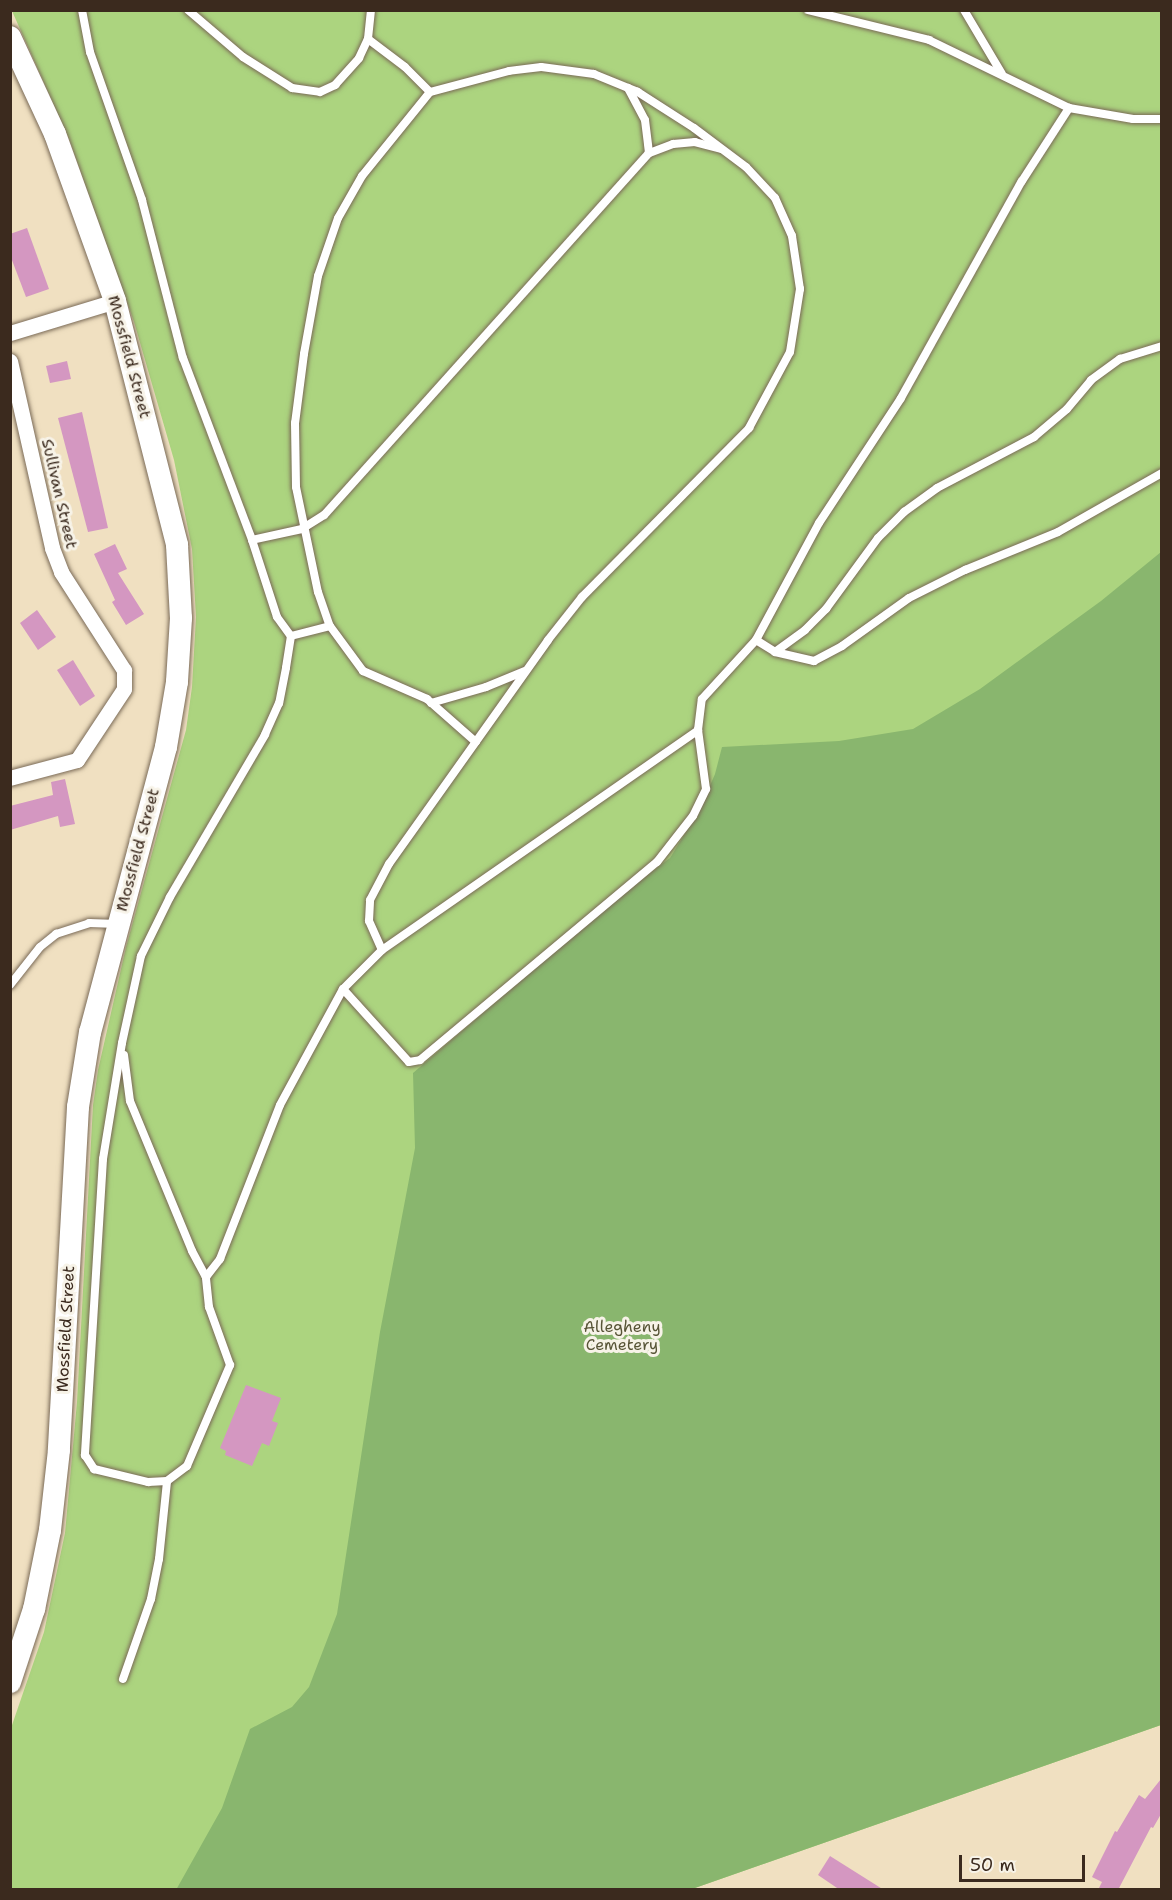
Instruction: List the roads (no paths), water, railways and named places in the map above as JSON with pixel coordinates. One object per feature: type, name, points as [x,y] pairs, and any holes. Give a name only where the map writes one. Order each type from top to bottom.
[{"type":"street","name":"Mossfield Street","points":[[10,37],[55,134],[115,301],[177,545],[181,618],[177,682],[166,747],[90,1032],[78,1107],[59,1450],[50,1530],[34,1609],[10,1682]]},
{"type":"street","points":[[10,333],[115,301]]},
{"type":"street","name":"Sullivan Street","points":[[10,361],[52,548],[61,572],[124,670],[124,689],[77,760],[10,778]]},
{"type":"lane","points":[[82,10],[90,52],[142,200],[183,358],[252,540],[277,617],[291,636],[279,704],[265,735],[170,897],[141,956],[125,1031],[103,1159],[86,1455],[94,1469],[148,1482],[167,1481],[187,1466],[230,1365],[209,1307],[206,1277],[192,1251],[130,1101],[124,1062],[125,1031]]},
{"type":"lane","points":[[188,10],[243,57],[292,88],[320,92],[335,85],[359,58],[368,39],[371,10]]},
{"type":"lane","points":[[808,10],[929,40],[1069,108],[1133,119],[1161,119]]},
{"type":"lane","points":[[964,10],[1003,75]]},
{"type":"lane","points":[[368,39],[405,67],[430,92]]},
{"type":"lane","points":[[382,950],[369,921],[370,900],[389,864],[476,742],[526,671],[582,597],[749,428],[790,352],[800,289],[792,236],[775,198],[746,167],[694,128],[628,88],[594,74],[541,67],[509,71],[430,92],[362,176],[338,218],[318,276],[304,354],[296,423],[296,487],[302,529],[318,592],[330,626],[363,671],[431,703],[476,742]]},
{"type":"lane","points":[[628,88],[645,120],[649,153]]},
{"type":"lane","points":[[343,990],[409,1062],[420,1060],[657,862],[693,816],[706,789],[698,730],[702,699],[756,640],[819,523],[902,398],[1022,181],[1069,108]]},
{"type":"lane","points":[[252,540],[302,529],[324,515],[649,153],[673,144],[696,142],[721,149]]},
{"type":"lane","points":[[775,652],[806,630],[826,609],[878,538],[904,512],[937,488],[1034,437],[1067,409],[1091,380],[1120,359],[1161,346]]},
{"type":"lane","points":[[756,640],[775,652],[814,661],[842,646],[909,598],[965,570],[1058,532],[1161,472]]},
{"type":"lane","points":[[291,636],[330,626]]},
{"type":"lane","points":[[431,703],[486,687],[526,671]]},
{"type":"lane","points":[[206,1277],[220,1259],[280,1106],[343,990],[382,950],[698,730]]},
{"type":"lane","points":[[10,985],[40,947],[56,934],[89,923],[119,924]]},
{"type":"lane","points":[[123,1679],[151,1599],[159,1559],[167,1481]]},
{"type":"park label","name":"Allegheny Cemetery","points":[[622,1336]]}]
